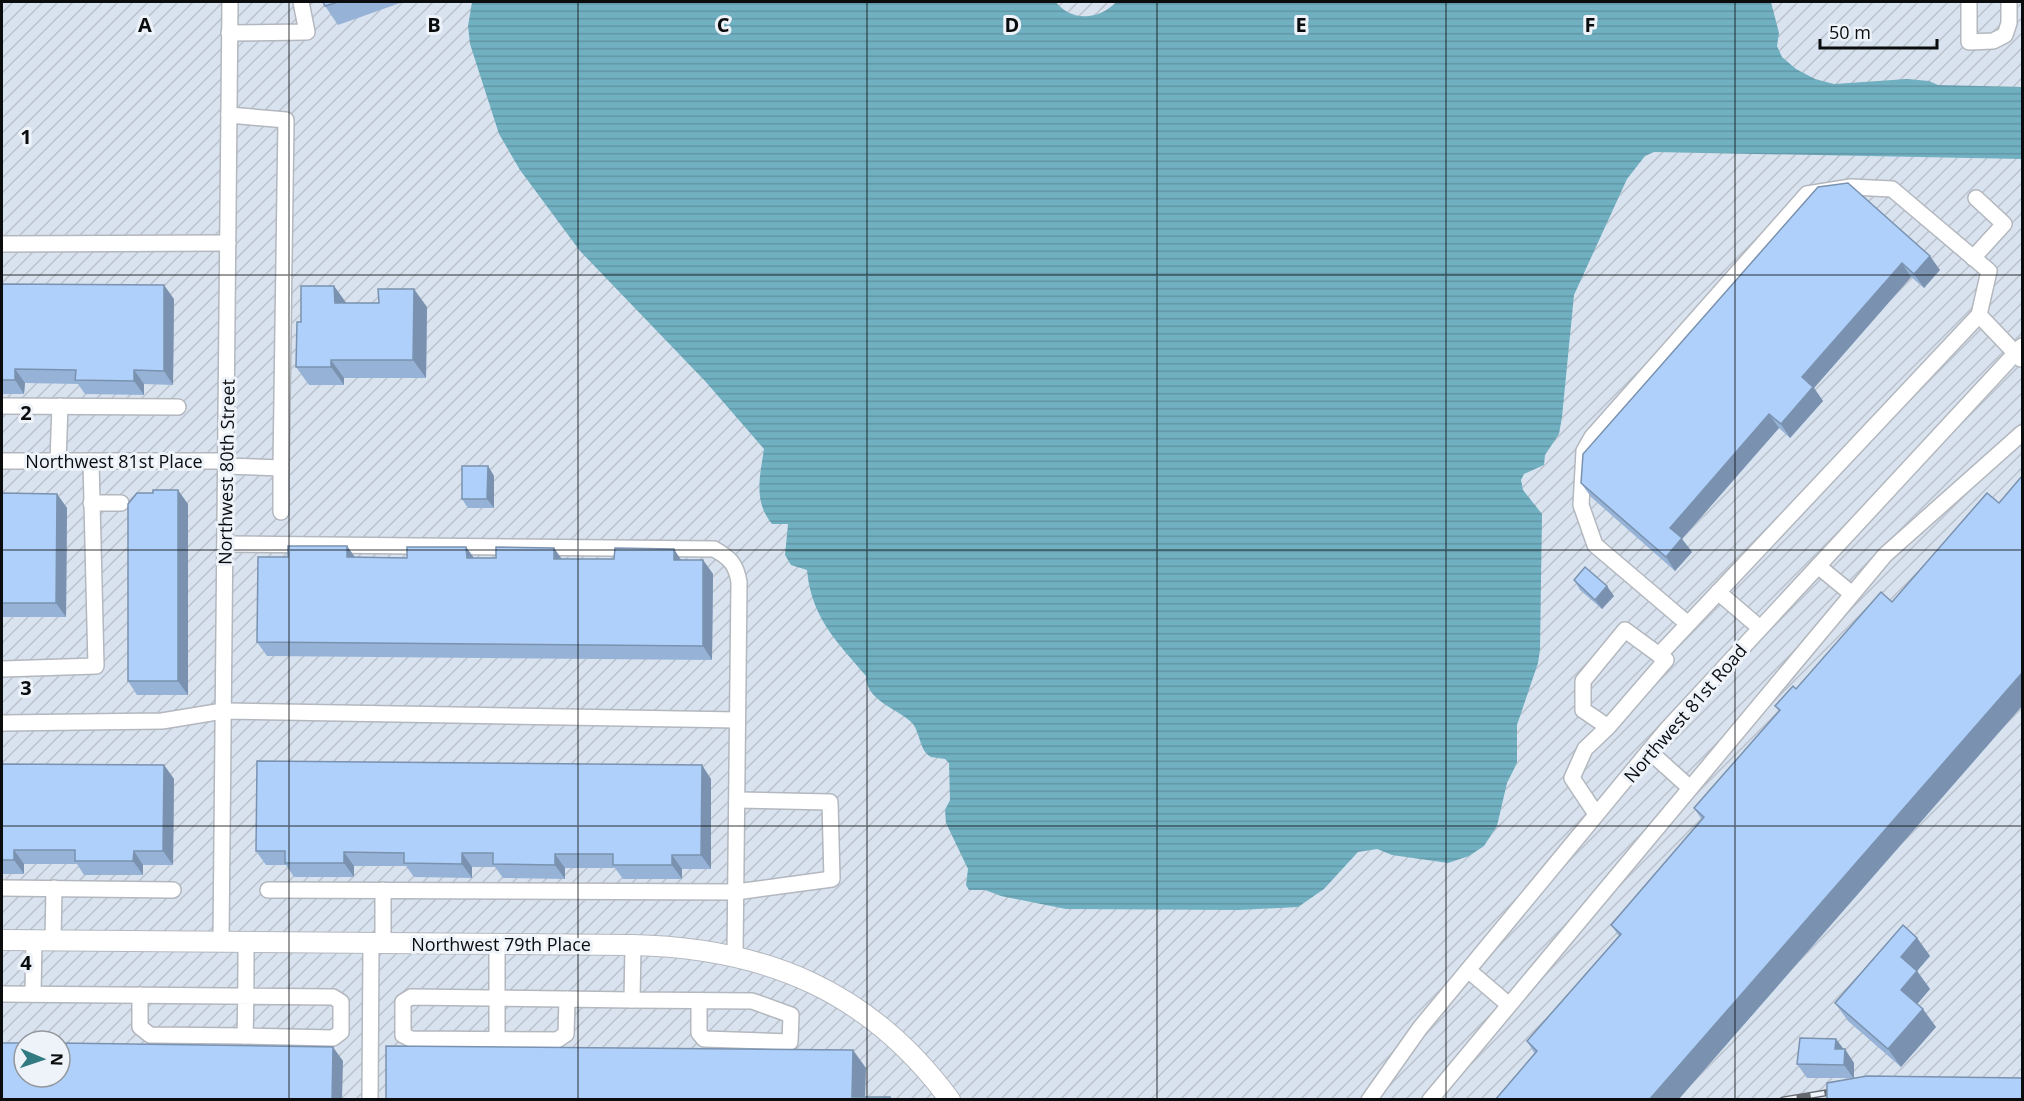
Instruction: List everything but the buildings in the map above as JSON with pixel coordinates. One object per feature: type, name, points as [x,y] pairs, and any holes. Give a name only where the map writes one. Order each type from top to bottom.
[{"type":"main road","name":"Northwest 79th Place","points":[[2,940],[633,945],[693,948],[735,955],[790,972],[855,1006],[879,1023],[918,1059],[950,1100]]},
{"type":"street","name":"Northwest 80th Street","points":[[221,942],[230,2]]},
{"type":"street","points":[[229,33],[307,32],[301,2]]},
{"type":"street","points":[[1969,2],[1969,42],[1993,41],[2005,35],[2009,23],[2009,2]]},
{"type":"street","points":[[229,115],[286,120],[281,512]]},
{"type":"street","points":[[1659,655],[1978,315],[1989,271],[1893,189],[1851,187],[1807,194],[1592,437],[1584,451],[1581,505],[1595,545],[1688,624]]},
{"type":"street","points":[[1974,258],[2004,224],[1976,198]]},
{"type":"street","points":[[2,244],[228,243]]},
{"type":"street","points":[[1978,315],[2020,353]]},
{"type":"street","name":"Northwest 81st Road","points":[[1370,1100],[1420,1028],[1649,751],[1760,628],[2020,353]]},
{"type":"street","points":[[2,406],[178,407]]},
{"type":"street","points":[[58,461],[60,406]]},
{"type":"street","points":[[1430,1100],[1885,555],[2022,433]]},
{"type":"street","name":"Northwest 81st Place","points":[[2,461],[226,464],[281,468]]},
{"type":"street","points":[[2,669],[96,666],[91,461]]},
{"type":"street","points":[[91,503],[121,503]]},
{"type":"street","points":[[225,544],[714,549],[730,558],[737,568],[739,582],[735,955]]},
{"type":"street","points":[[1818,566],[1852,594]]},
{"type":"street","points":[[1718,592],[1760,628]]},
{"type":"street","points":[[1596,814],[1572,778],[1585,749],[1608,727],[1666,660],[1625,630],[1583,681],[1583,710],[1608,727]]},
{"type":"street","points":[[2,723],[162,721],[224,711],[737,720]]},
{"type":"street","points":[[1649,751],[1690,788]]},
{"type":"street","points":[[267,890],[736,892],[832,879],[830,802],[737,800]]},
{"type":"street","points":[[2,888],[173,890]]},
{"type":"street","points":[[33,994],[54,888]]},
{"type":"street","points":[[370,1100],[377,943],[384,890]]},
{"type":"street","points":[[245,1036],[246,942]]},
{"type":"street","points":[[497,944],[497,1040]]},
{"type":"street","points":[[632,1000],[633,945]]},
{"type":"street","points":[[1468,970],[1509,1005]]},
{"type":"street","points":[[2,994],[246,995],[333,997],[341,1002],[341,1032],[333,1038],[150,1035],[140,1028],[140,995]]},
{"type":"street","points":[[567,999],[566,1034],[557,1040],[411,1039],[403,1035],[403,1002],[411,997],[752,1001],[791,1015],[790,1042],[704,1039],[699,1033],[699,1001]]},
{"type":"shaded area","points":[[2,2],[2022,2],[2022,1099],[2,1100]]},
{"type":"water","points":[[472,2],[1056,2],[1069,13],[1086,16],[1102,12],[1116,2],[1771,2],[1779,33],[1777,46],[1782,57],[1796,69],[1815,79],[1834,84],[1907,79],[1929,81],[1938,85],[2022,87],[2022,159],[1654,152],[1645,156],[1627,179],[1574,295],[1559,434],[1545,455],[1544,465],[1524,474],[1521,480],[1523,490],[1542,514],[1540,650],[1538,663],[1517,725],[1517,763],[1507,783],[1497,826],[1484,846],[1469,856],[1448,863],[1392,855],[1377,849],[1358,852],[1324,889],[1298,907],[1239,910],[1066,909],[1001,896],[985,890],[969,890],[966,885],[968,869],[946,823],[945,810],[950,800],[949,763],[945,759],[931,757],[927,754],[914,725],[876,697],[867,684],[866,676],[827,628],[814,602],[807,570],[791,565],[785,555],[788,524],[772,524],[762,506],[759,488],[764,449],[705,381],[580,251],[520,170],[499,134],[470,44],[468,26]]},
{"type":"railway","points":[[1783,1100],[1843,1090]]}]
